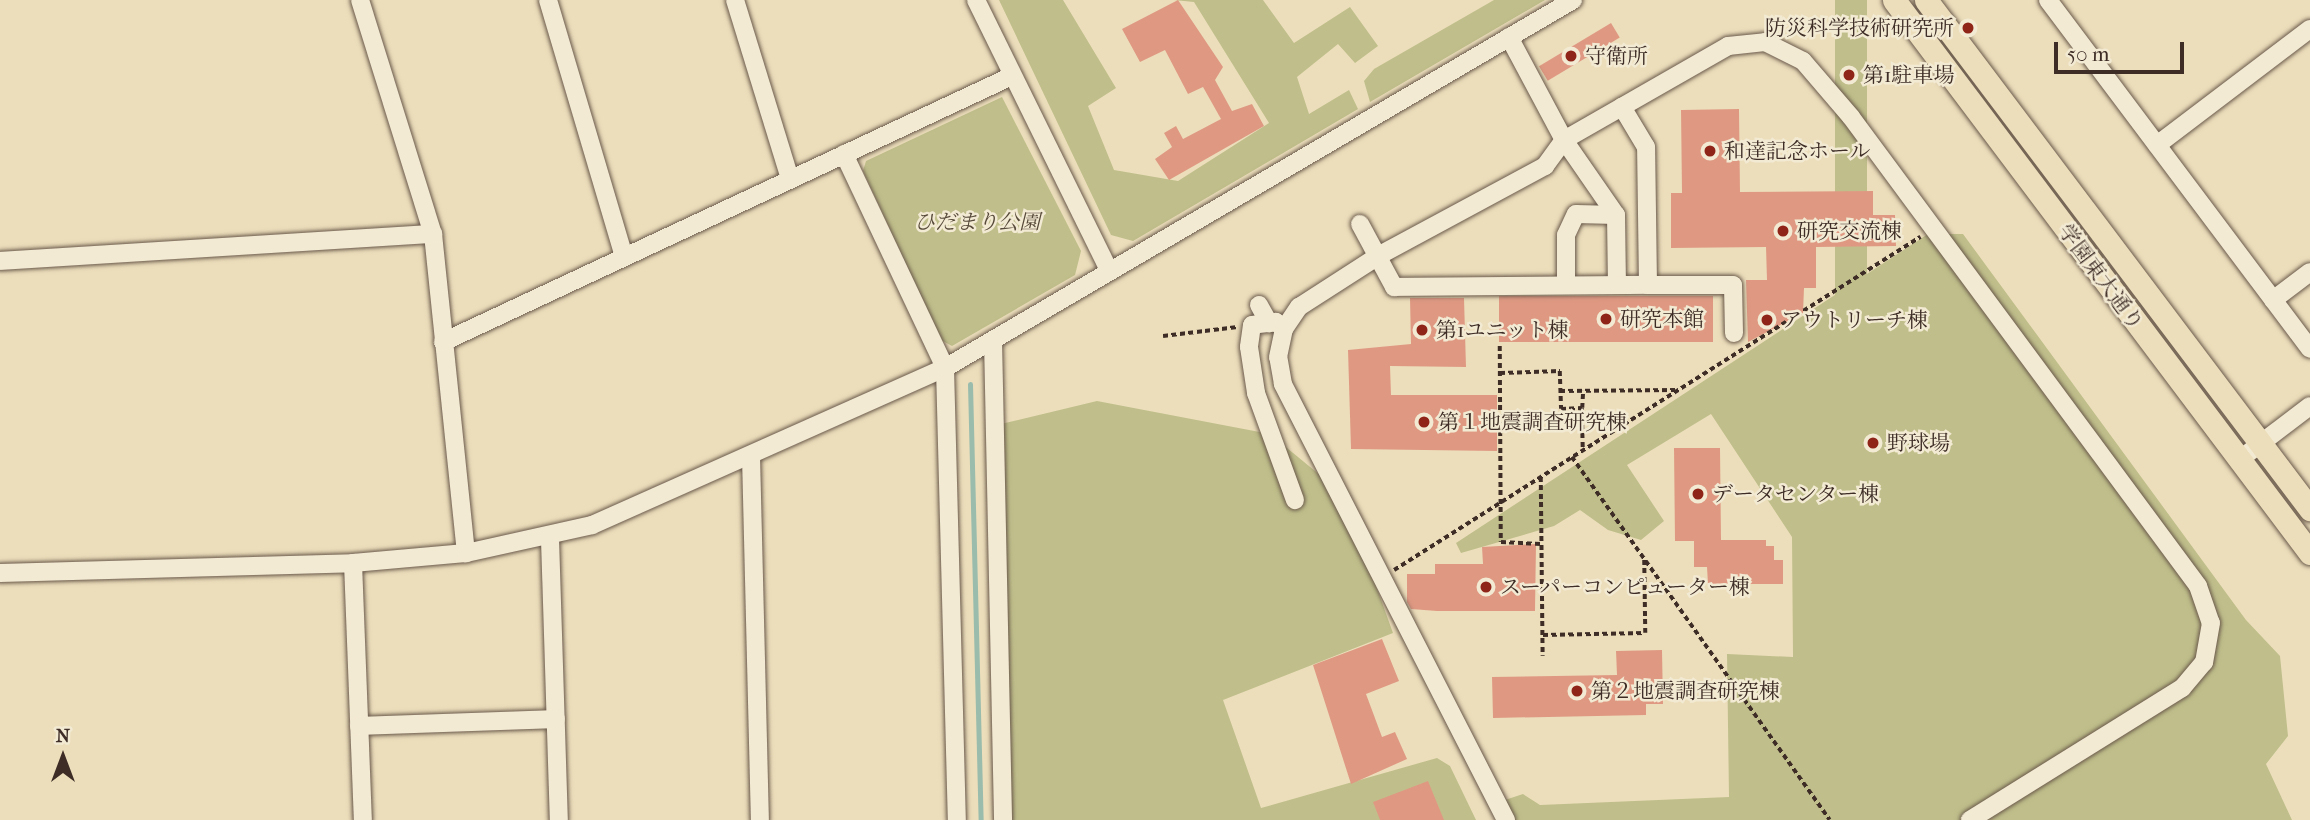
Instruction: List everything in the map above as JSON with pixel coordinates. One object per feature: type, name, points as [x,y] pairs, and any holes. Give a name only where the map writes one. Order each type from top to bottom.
[{"type":"main road","name":"学園東大通り","points":[[1894,0],[2310,553]]},
{"type":"main road","name":"学園東大通り","points":[[1926,0],[2310,509]]},
{"type":"street","points":[[360,0],[433,234],[466,552]]},
{"type":"street","points":[[548,0],[624,257]]},
{"type":"street","points":[[736,0],[790,179]]},
{"type":"street","points":[[975,0],[1109,270]]},
{"type":"street","points":[[0,573],[353,563],[466,552],[550,539],[751,456],[945,368],[1573,0]]},
{"type":"street","points":[[2048,0],[2310,349]]},
{"type":"street","points":[[2157,145],[2310,29]]},
{"type":"street","points":[[1509,37],[1564,141],[1616,215],[1617,285]]},
{"type":"street","points":[[1295,500],[1256,393],[1268,326],[1378,256],[1545,166],[1564,141],[1728,46],[1765,42],[1803,61],[1934,229],[2198,586],[2211,623],[2204,662],[2182,688],[1970,820]]},
{"type":"street","points":[[443,342],[1012,76]]},
{"type":"street","points":[[1622,107],[1646,147],[1648,285]]},
{"type":"street","points":[[844,154],[945,368],[957,820]]},
{"type":"street","points":[[1566,285],[1566,235],[1576,214],[1616,215]]},
{"type":"street","points":[[1360,225],[1394,287],[1733,285],[1734,333]]},
{"type":"street","points":[[0,261],[433,234]]},
{"type":"street","points":[[2273,300],[2310,272]]},
{"type":"street","points":[[1259,305],[1278,357],[1283,384],[1384,576],[1506,820]]},
{"type":"street","points":[[993,340],[1003,820]]},
{"type":"street","points":[[2239,460],[2310,406]]},
{"type":"street","points":[[751,456],[760,820]]},
{"type":"street","points":[[550,539],[559,820]]},
{"type":"street","points":[[353,563],[363,820]]},
{"type":"street","points":[[359,726],[556,719]]},
{"type":"path","points":[[1384,576],[1934,229]]},
{"type":"path","points":[[1163,335],[1268,326]]},
{"type":"path","points":[[1500,346],[1501,542],[1541,544]]},
{"type":"path","points":[[1500,373],[1560,371],[1561,409],[1582,408]]},
{"type":"path","points":[[1560,391],[1678,390]]},
{"type":"path","points":[[1583,391],[1583,450]]},
{"type":"path","points":[[1573,457],[1830,820]]},
{"type":"path","points":[[1541,477],[1543,656]]},
{"type":"path","points":[[1543,635],[1645,633],[1644,557]]},
{"type":"green space","points":[[999,0],[1063,0],[1116,88],[1088,106],[1114,170],[1178,181],[1269,123],[1194,2],[1174,0],[1263,0],[1294,43],[1350,7],[1378,46],[1355,63],[1338,44],[1297,77],[1309,114],[1349,90],[1358,109],[1133,241],[1111,235]]},
{"type":"green space","points":[[1494,0],[1545,0],[1370,102],[1364,81],[1374,69]]},
{"type":"green space","points":[[1835,0],[1867,0],[1867,791],[1835,791]]},
{"type":"green space","name":"ひだまり公園","points":[[1002,97],[1081,251],[1075,275],[952,346],[941,340],[863,171],[866,161]]},
{"type":"green space","points":[[1928,234],[1963,234],[2246,620],[2280,656],[2288,736],[2266,764],[2292,820],[1499,820],[1490,805],[1523,794],[1540,805],[1729,797],[1727,654],[1793,657],[1792,537],[1711,414],[1627,465],[1664,521],[1641,540],[1608,530],[1580,510],[1554,526],[1461,553],[1456,543]]},
{"type":"green space","points":[[1097,401],[1270,434],[1343,494],[1393,633],[1223,700],[1261,808],[1437,758],[1450,766],[1476,820],[1011,820],[1001,424]]},
{"type":"building","points":[[1178,0],[1223,67],[1215,80],[1232,111],[1252,104],[1264,126],[1169,180],[1155,159],[1172,147],[1164,133],[1176,126],[1183,139],[1221,119],[1203,87],[1188,94],[1165,50],[1140,62],[1122,29]]},
{"type":"building","name":"守衛所","points":[[1611,23],[1620,38],[1548,81],[1539,66]]},
{"type":"building","points":[[1739,109],[1740,192],[1873,191],[1873,215],[1895,215],[1896,246],[1816,247],[1816,288],[1804,288],[1803,313],[1748,342],[1746,280],[1767,280],[1766,247],[1671,248],[1671,193],[1682,193],[1681,110]]},
{"type":"building","name":"研究本館","points":[[1499,296],[1713,296],[1713,342],[1499,342]]},
{"type":"building","name":"第１地震調査研究棟","points":[[1410,298],[1464,298],[1466,367],[1390,366],[1391,395],[1497,395],[1497,451],[1351,449],[1348,350],[1411,344]]},
{"type":"building","name":"データセンター棟","points":[[1674,448],[1720,448],[1721,540],[1766,540],[1766,546],[1774,546],[1774,560],[1783,560],[1783,584],[1708,584],[1707,567],[1694,567],[1694,541],[1675,541]]},
{"type":"building","name":"スーパーコンピューター棟","points":[[1536,544],[1535,611],[1437,611],[1411,609],[1407,602],[1407,574],[1435,574],[1435,564],[1483,564],[1482,547]]},
{"type":"building","points":[[1382,639],[1399,681],[1366,694],[1382,737],[1395,732],[1407,759],[1351,784],[1313,665]]},
{"type":"building","name":"第２地震調査研究棟","points":[[1662,650],[1663,704],[1646,704],[1646,715],[1493,718],[1492,677],[1617,675],[1616,651]]},
{"type":"building","points":[[1428,781],[1444,820],[1380,820],[1373,802]]},
{"type":"waterway","points":[[970,384],[981,820]]},
{"type":"place","name":"防災科学技術研究所","points":[[1968,28]]},
{"type":"place","name":"守衛所","points":[[1571,56]]},
{"type":"place","name":"第1駐車場","points":[[1849,75]]},
{"type":"place","name":"和達記念ホール","points":[[1710,151]]},
{"type":"place","name":"研究交流棟","points":[[1783,231]]},
{"type":"place","name":"研究本館","points":[[1606,319]]},
{"type":"place","name":"アウトリーチ棟","points":[[1767,320]]},
{"type":"place","name":"第1ユニット棟","points":[[1422,330]]},
{"type":"place","name":"第１地震調査研究棟","points":[[1424,422]]},
{"type":"place","name":"野球場","points":[[1873,443]]},
{"type":"place","name":"データセンター棟","points":[[1698,494]]},
{"type":"place","name":"スーパーコンピューター棟","points":[[1486,587]]},
{"type":"place","name":"第２地震調査研究棟","points":[[1577,691]]}]
